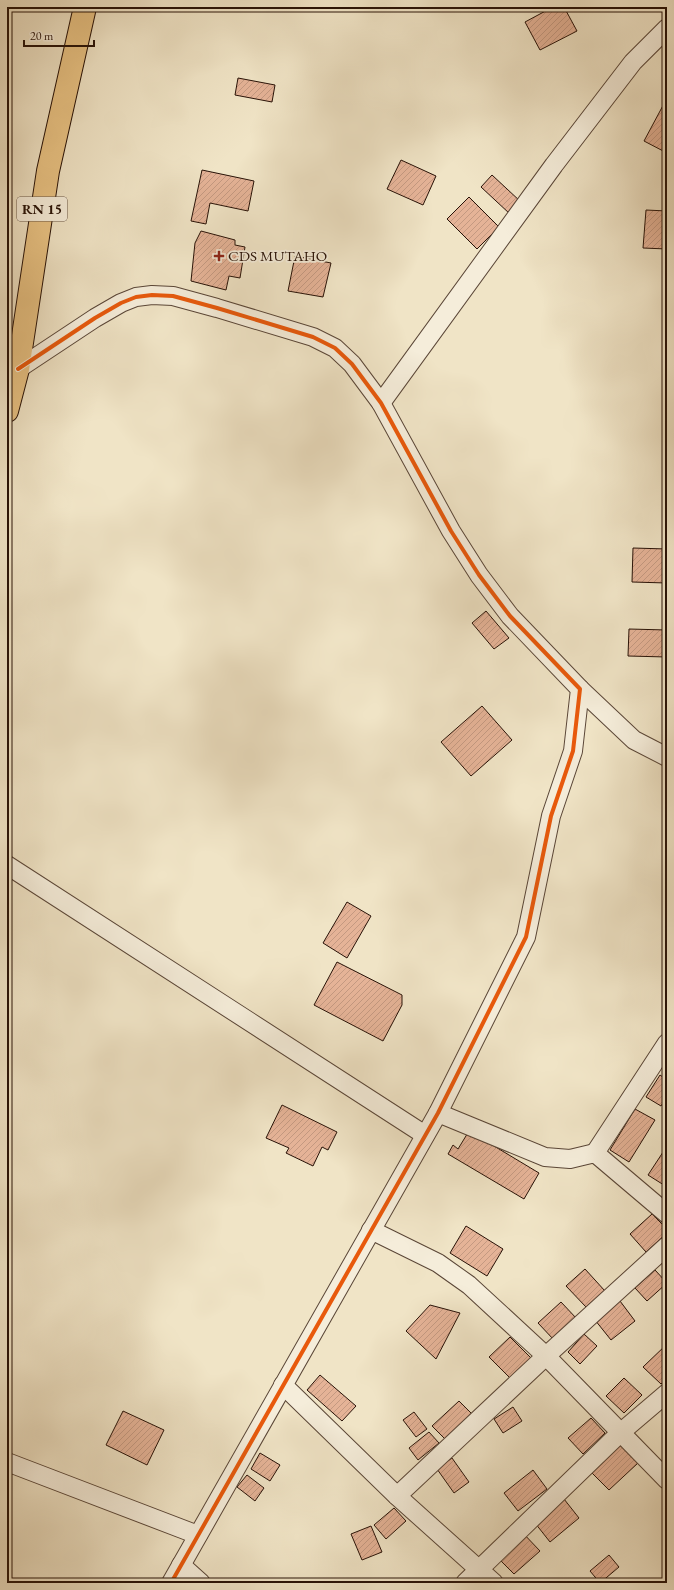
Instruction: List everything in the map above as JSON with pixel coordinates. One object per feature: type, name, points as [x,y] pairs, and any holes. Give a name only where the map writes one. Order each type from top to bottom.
[{"type":"main road","name":"RN 15","points":[[7,412],[18,369],[48,171],[85,7]]},
{"type":"street","points":[[382,403],[596,110],[633,62],[667,28]]},
{"type":"street","points":[[18,369],[95,318],[121,303],[136,297],[152,295],[173,296],[312,337],[335,348],[352,364],[382,403],[451,531],[479,575],[510,616],[580,689],[634,740],[667,757]]},
{"type":"street","points":[[171,1583],[438,1113],[526,937],[551,816],[573,751],[580,689]]},
{"type":"street","points":[[7,864],[425,1135]]},
{"type":"street","points":[[438,1113],[545,1157],[570,1159],[595,1153],[667,1043]]},
{"type":"street","points":[[595,1153],[667,1214]]},
{"type":"street","points":[[371,1230],[438,1263],[469,1285],[546,1356],[667,1480]]},
{"type":"street","points":[[397,1496],[546,1356],[667,1246]]},
{"type":"street","points":[[283,1385],[397,1496],[494,1583]]},
{"type":"street","points":[[465,1583],[620,1433],[667,1393]]},
{"type":"street","points":[[7,1462],[198,1535]]},
{"type":"street","points":[[180,1566],[201,1583]]},
{"type":"building","points":[[553,7],[564,7],[577,31],[540,50],[525,22]]},
{"type":"building","points":[[238,78],[275,85],[272,102],[235,95]]},
{"type":"building","points":[[667,98],[667,153],[644,141]]},
{"type":"building","points":[[401,160],[436,176],[423,205],[387,189]]},
{"type":"building","points":[[202,170],[254,181],[248,211],[210,203],[206,224],[191,221]]},
{"type":"building","points":[[492,175],[521,202],[510,214],[481,187]]},
{"type":"building","points":[[469,197],[499,227],[477,249],[447,219]]},
{"type":"building","points":[[646,210],[667,211],[667,249],[643,248]]},
{"type":"building","name":"CDS MUTAHO","points":[[201,231],[235,240],[235,245],[245,247],[240,278],[229,276],[226,290],[191,281],[195,243]]},
{"type":"building","points":[[295,256],[331,263],[323,297],[288,291]]},
{"type":"building","points":[[633,548],[667,549],[667,583],[632,582]]},
{"type":"building","points":[[486,611],[509,638],[494,649],[472,623]]},
{"type":"building","points":[[629,629],[667,630],[667,657],[628,656]]},
{"type":"building","points":[[482,706],[512,740],[471,776],[441,742]]},
{"type":"building","points":[[347,902],[371,916],[347,958],[323,943]]},
{"type":"building","points":[[337,962],[402,995],[402,1005],[383,1041],[314,1005]]},
{"type":"building","points":[[660,1075],[667,1080],[667,1096],[661,1106],[646,1097]]},
{"type":"building","points":[[282,1105],[337,1132],[328,1150],[322,1147],[313,1166],[286,1153],[289,1148],[266,1138]]},
{"type":"building","points":[[635,1109],[655,1120],[629,1162],[610,1150]]},
{"type":"building","points":[[469,1131],[539,1173],[524,1199],[448,1154],[453,1145],[458,1149]]},
{"type":"building","points":[[667,1146],[667,1187],[648,1175]]},
{"type":"building","points":[[652,1214],[667,1229],[667,1233],[646,1252],[630,1234]]},
{"type":"building","points":[[466,1226],[503,1249],[487,1276],[450,1253]]},
{"type":"building","points":[[585,1269],[605,1291],[586,1307],[566,1286]]},
{"type":"building","points":[[655,1270],[667,1283],[647,1301],[635,1288]]},
{"type":"building","points":[[620,1301],[635,1321],[611,1340],[595,1320]]},
{"type":"building","points":[[561,1302],[577,1319],[554,1340],[538,1323]]},
{"type":"building","points":[[430,1305],[460,1313],[436,1359],[406,1331]]},
{"type":"building","points":[[584,1334],[597,1346],[580,1364],[568,1352]]},
{"type":"building","points":[[510,1337],[532,1359],[511,1379],[489,1357]]},
{"type":"building","points":[[667,1344],[667,1378],[661,1384],[643,1367]]},
{"type":"building","points":[[320,1375],[356,1406],[342,1421],[307,1390]]},
{"type":"building","points":[[624,1378],[642,1395],[624,1413],[606,1396]]},
{"type":"building","points":[[459,1401],[473,1415],[447,1441],[432,1426]]},
{"type":"building","points":[[513,1407],[522,1421],[503,1433],[494,1419]]},
{"type":"building","points":[[123,1411],[164,1430],[147,1465],[106,1445]]},
{"type":"building","points":[[414,1412],[427,1429],[416,1437],[403,1420]]},
{"type":"building","points":[[591,1418],[605,1433],[583,1454],[568,1438]]},
{"type":"building","points":[[429,1432],[439,1443],[418,1460],[409,1448]]},
{"type":"building","points":[[618,1442],[638,1463],[609,1490],[589,1470]]},
{"type":"building","points":[[260,1453],[280,1465],[270,1481],[251,1469]]},
{"type":"building","points":[[452,1458],[469,1482],[454,1493],[437,1469]]},
{"type":"building","points":[[533,1470],[547,1489],[518,1511],[504,1493]]},
{"type":"building","points":[[247,1475],[264,1488],[255,1501],[237,1487]]},
{"type":"building","points":[[564,1499],[579,1518],[550,1542],[535,1523]]},
{"type":"building","points":[[394,1508],[406,1521],[386,1539],[374,1525]]},
{"type":"building","points":[[371,1526],[382,1552],[362,1560],[351,1534]]},
{"type":"building","points":[[521,1531],[540,1551],[514,1574],[495,1555]]},
{"type":"building","points":[[609,1555],[619,1567],[600,1583],[590,1571]]},
{"type":"cycle path","points":[[18,369],[95,318],[121,303],[136,297],[152,295],[173,296],[217,308],[313,337],[335,348],[352,364],[381,403],[451,531],[479,575],[510,616],[580,689],[573,751],[551,816],[526,937],[438,1113],[171,1583]]},
{"type":"place","name":"CDS MUTAHO","points":[[219,256]]}]
